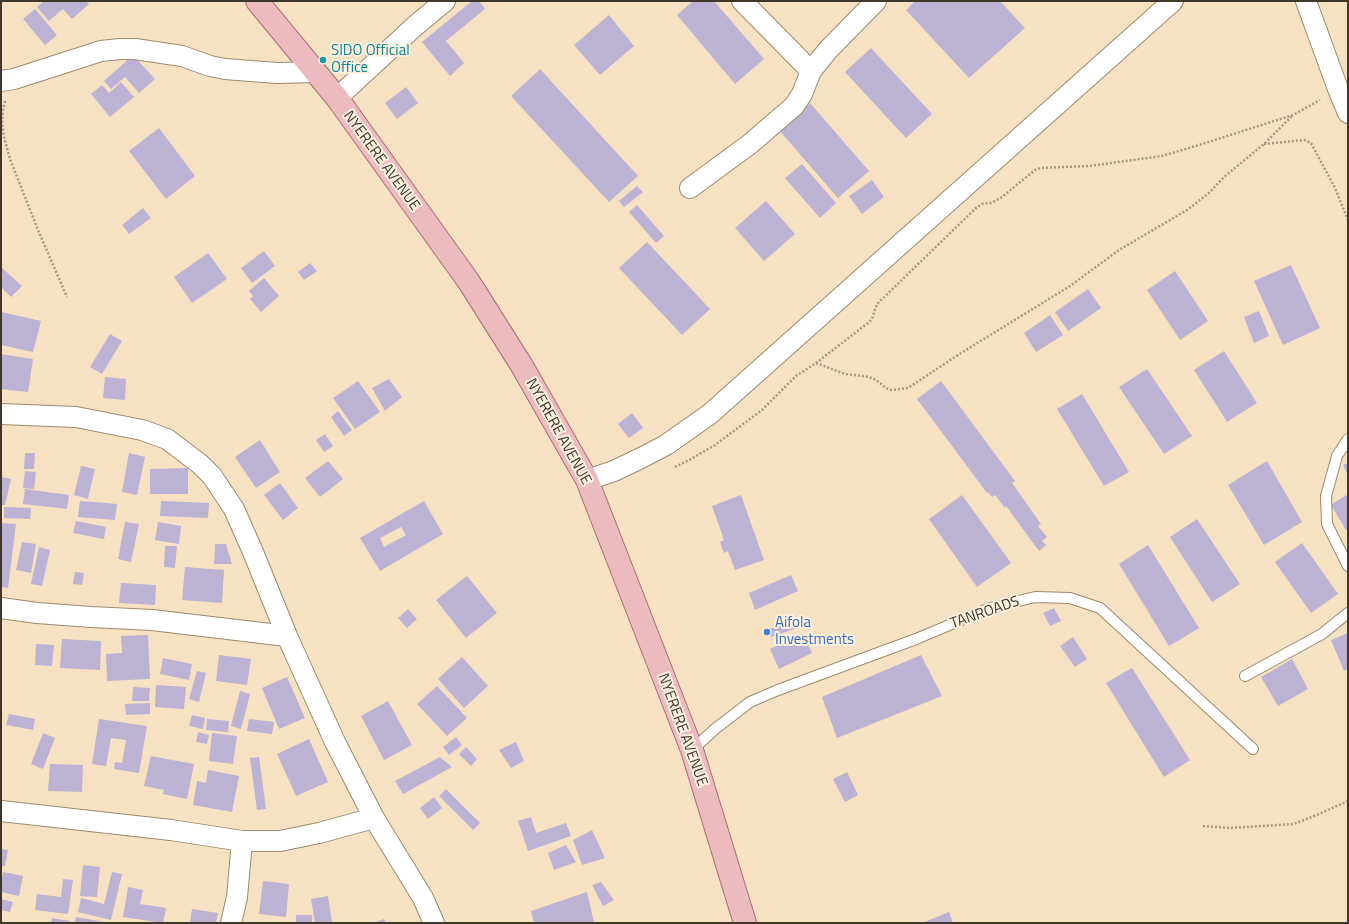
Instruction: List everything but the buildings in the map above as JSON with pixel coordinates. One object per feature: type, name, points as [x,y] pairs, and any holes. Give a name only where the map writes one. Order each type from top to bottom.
[{"type":"main road","name":"NYERERE AVENUE","points":[[257,1],[337,98],[469,282],[522,366],[587,480],[692,750],[745,923]]},
{"type":"street","points":[[337,98],[415,26],[445,1]]},
{"type":"street","points":[[742,1],[812,71]]},
{"type":"street","points":[[690,188],[750,144],[794,106],[802,94],[812,71],[828,50],[876,1]]},
{"type":"street","points":[[587,480],[614,471],[666,445],[710,414],[1173,1]]},
{"type":"street","points":[[1306,1],[1343,86],[1348,114]]},
{"type":"street","points":[[8,80],[101,51],[120,49],[143,50],[182,56],[210,66],[225,69],[277,73],[315,72]]},
{"type":"street","points":[[1,414],[76,417],[142,430],[167,439],[200,464],[212,476],[234,509],[287,636],[335,742],[374,818],[423,898],[434,923]]},
{"type":"street","points":[[1,608],[76,616],[152,620],[287,636]]},
{"type":"street","points":[[1,811],[171,830],[242,841],[280,841],[319,833],[374,818]]},
{"type":"street","points":[[231,923],[237,897],[242,841]]},
{"type":"lane","points":[[1348,438],[1337,456],[1326,496],[1327,524],[1348,566]]},
{"type":"lane","name":"TANROADS","points":[[692,750],[714,729],[750,702],[778,690],[916,639],[990,608],[1035,597],[1070,598],[1100,608],[1253,749]]},
{"type":"lane","points":[[1245,676],[1322,634],[1348,614]]},
{"type":"path","points":[[8,80],[2,123],[4,137],[19,184],[67,297]]},
{"type":"path","points":[[671,468],[691,459],[714,445],[762,410],[796,376],[816,363],[868,323],[872,319],[877,304],[976,208],[982,204],[991,203],[1002,197],[1035,170],[1041,168],[1089,166],[1162,156],[1293,115],[1343,86]]},
{"type":"path","points":[[816,363],[845,374],[869,377],[891,390],[908,388],[961,353],[1070,286],[1119,250],[1187,210],[1209,193],[1224,177],[1264,144],[1293,115]]},
{"type":"path","points":[[1264,144],[1304,140],[1311,143],[1335,188],[1348,220]]},
{"type":"path","points":[[1203,826],[1230,828],[1294,824],[1348,801]]},
{"type":"place","name":"SIDO Official Office","points":[[323,60]]},
{"type":"place","name":"Aifola Investments","points":[[767,632]]}]
